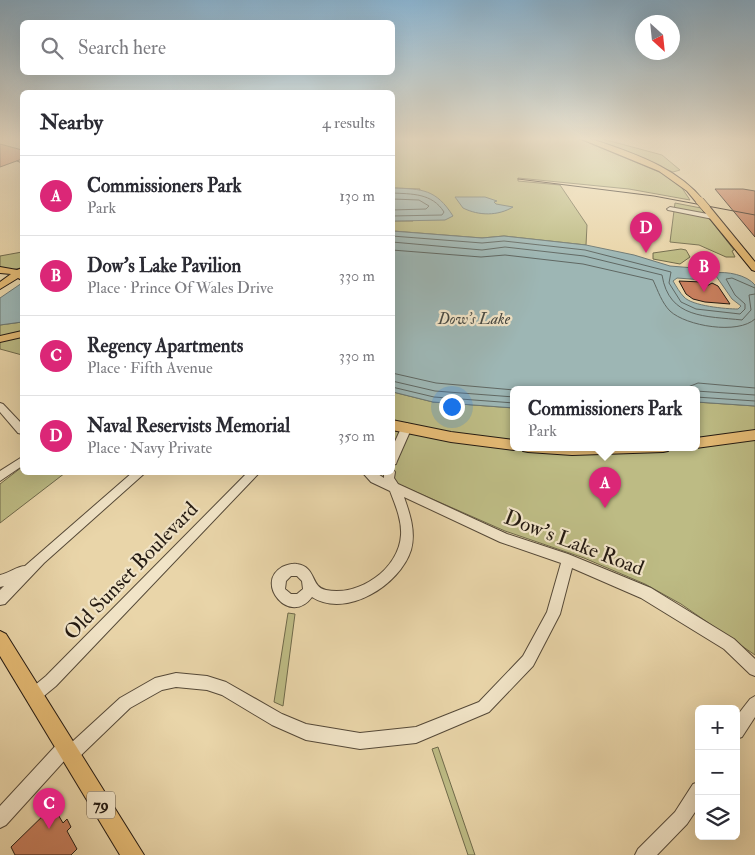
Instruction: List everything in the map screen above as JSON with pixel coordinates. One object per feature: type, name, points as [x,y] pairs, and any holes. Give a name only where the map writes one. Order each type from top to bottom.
[{"type":"main road","points":[[676,178],[687,185],[754,264]]},
{"type":"main road","points":[[0,270],[20,275]]},
{"type":"main road","points":[[0,274],[20,275]]},
{"type":"main road","points":[[0,286],[20,276]]},
{"type":"main road","points":[[0,291],[20,276]]},
{"type":"main road","points":[[0,338],[20,334]]},
{"type":"main road","points":[[395,421],[407,427]]},
{"type":"main road","points":[[395,425],[451,437],[510,444]]},
{"type":"main road","points":[[700,442],[755,434]]},
{"type":"main road","name":"79","points":[[0,640],[133,855]]},
{"type":"street","points":[[670,209],[713,217]]},
{"type":"street","points":[[0,406],[20,428]]},
{"type":"street","points":[[395,453],[407,427]]},
{"type":"street","points":[[0,477],[20,462]]},
{"type":"street","points":[[0,599],[40,559],[138,475]]},
{"type":"street","name":"Old Sunset Boulevard","points":[[34,695],[51,681],[252,475]]},
{"type":"street","name":"Dow's Lake Road","points":[[370,475],[394,488],[504,538],[568,560],[646,593],[682,613],[729,644],[755,669]]},
{"type":"street","points":[[309,588],[322,596],[348,596],[378,583],[392,572],[403,553],[407,536],[404,515],[390,475]]},
{"type":"street","points":[[0,581],[13,578],[40,559]]},
{"type":"street","points":[[0,819],[68,751],[125,702],[160,683],[176,680],[208,683],[226,689],[277,720],[306,732],[360,741],[416,735],[484,707],[528,661],[552,614],[568,560]]},
{"type":"street","points":[[740,725],[755,704]]},
{"type":"street","points":[[644,855],[681,818],[696,795]]},
{"type":"shaded area","points":[[395,178],[672,178],[678,182],[690,200],[629,189],[518,178],[518,181],[560,185],[587,225],[586,245],[504,236],[482,238],[395,231],[395,221],[413,221],[420,189],[395,188]]},
{"type":"shaded area","points":[[675,203],[701,208],[734,250],[732,251],[735,257],[726,257],[699,245],[670,242]]},
{"type":"shaded area","points":[[686,250],[690,257],[680,264],[653,259],[653,253]]},
{"type":"shaded area","points":[[20,252],[20,268],[10,270],[0,268],[0,256]]},
{"type":"shaded area","points":[[20,322],[20,354],[0,349],[0,325]]},
{"type":"shaded area","points":[[395,392],[433,402],[510,408],[510,451],[700,451],[700,402],[755,406],[755,655],[681,604],[645,584],[584,558],[505,531],[378,475],[395,475]]},
{"type":"shaded area","points":[[20,469],[20,475],[62,475],[0,523],[0,484]]},
{"type":"shaded area","points":[[288,613],[295,614],[283,706],[274,702]]},
{"type":"shaded area","points":[[438,747],[475,855],[468,855],[432,749]]},
{"type":"water","points":[[395,188],[428,192],[441,200],[453,216],[445,220],[395,221]]},
{"type":"water","points":[[455,197],[485,197],[497,201],[494,202],[496,204],[513,207],[501,212],[482,214],[463,208]]},
{"type":"water","name":"Dow's Lake","points":[[395,231],[482,238],[504,236],[586,245],[634,255],[670,266],[694,268],[702,272],[706,278],[704,280],[677,278],[673,281],[675,285],[688,300],[718,308],[738,309],[741,306],[732,299],[714,273],[731,273],[742,276],[755,285],[755,406],[700,402],[700,386],[510,386],[510,408],[433,402],[395,392]]},
{"type":"water","points":[[20,284],[20,322],[0,325],[0,298]]},
{"type":"building","points":[[715,189],[755,191],[755,237]]},
{"type":"building","points":[[679,281],[702,282],[705,287],[712,283],[718,286],[730,304],[693,299],[686,294]]},
{"type":"building","points":[[53,806],[63,823],[67,819],[71,827],[67,831],[77,849],[71,855],[15,855],[11,847]]},
{"type":"tram line","points":[[518,179],[654,196],[755,215]]},
{"type":"place","name":"Naval Reservists Memorial","points":[[646,253]]},
{"type":"place","name":"Dow's Lake Pavilion","points":[[704,292]]},
{"type":"place","name":"Commissioners Park","points":[[605,508]]},
{"type":"place","name":"Regency Apartments","points":[[49,829]]}]
